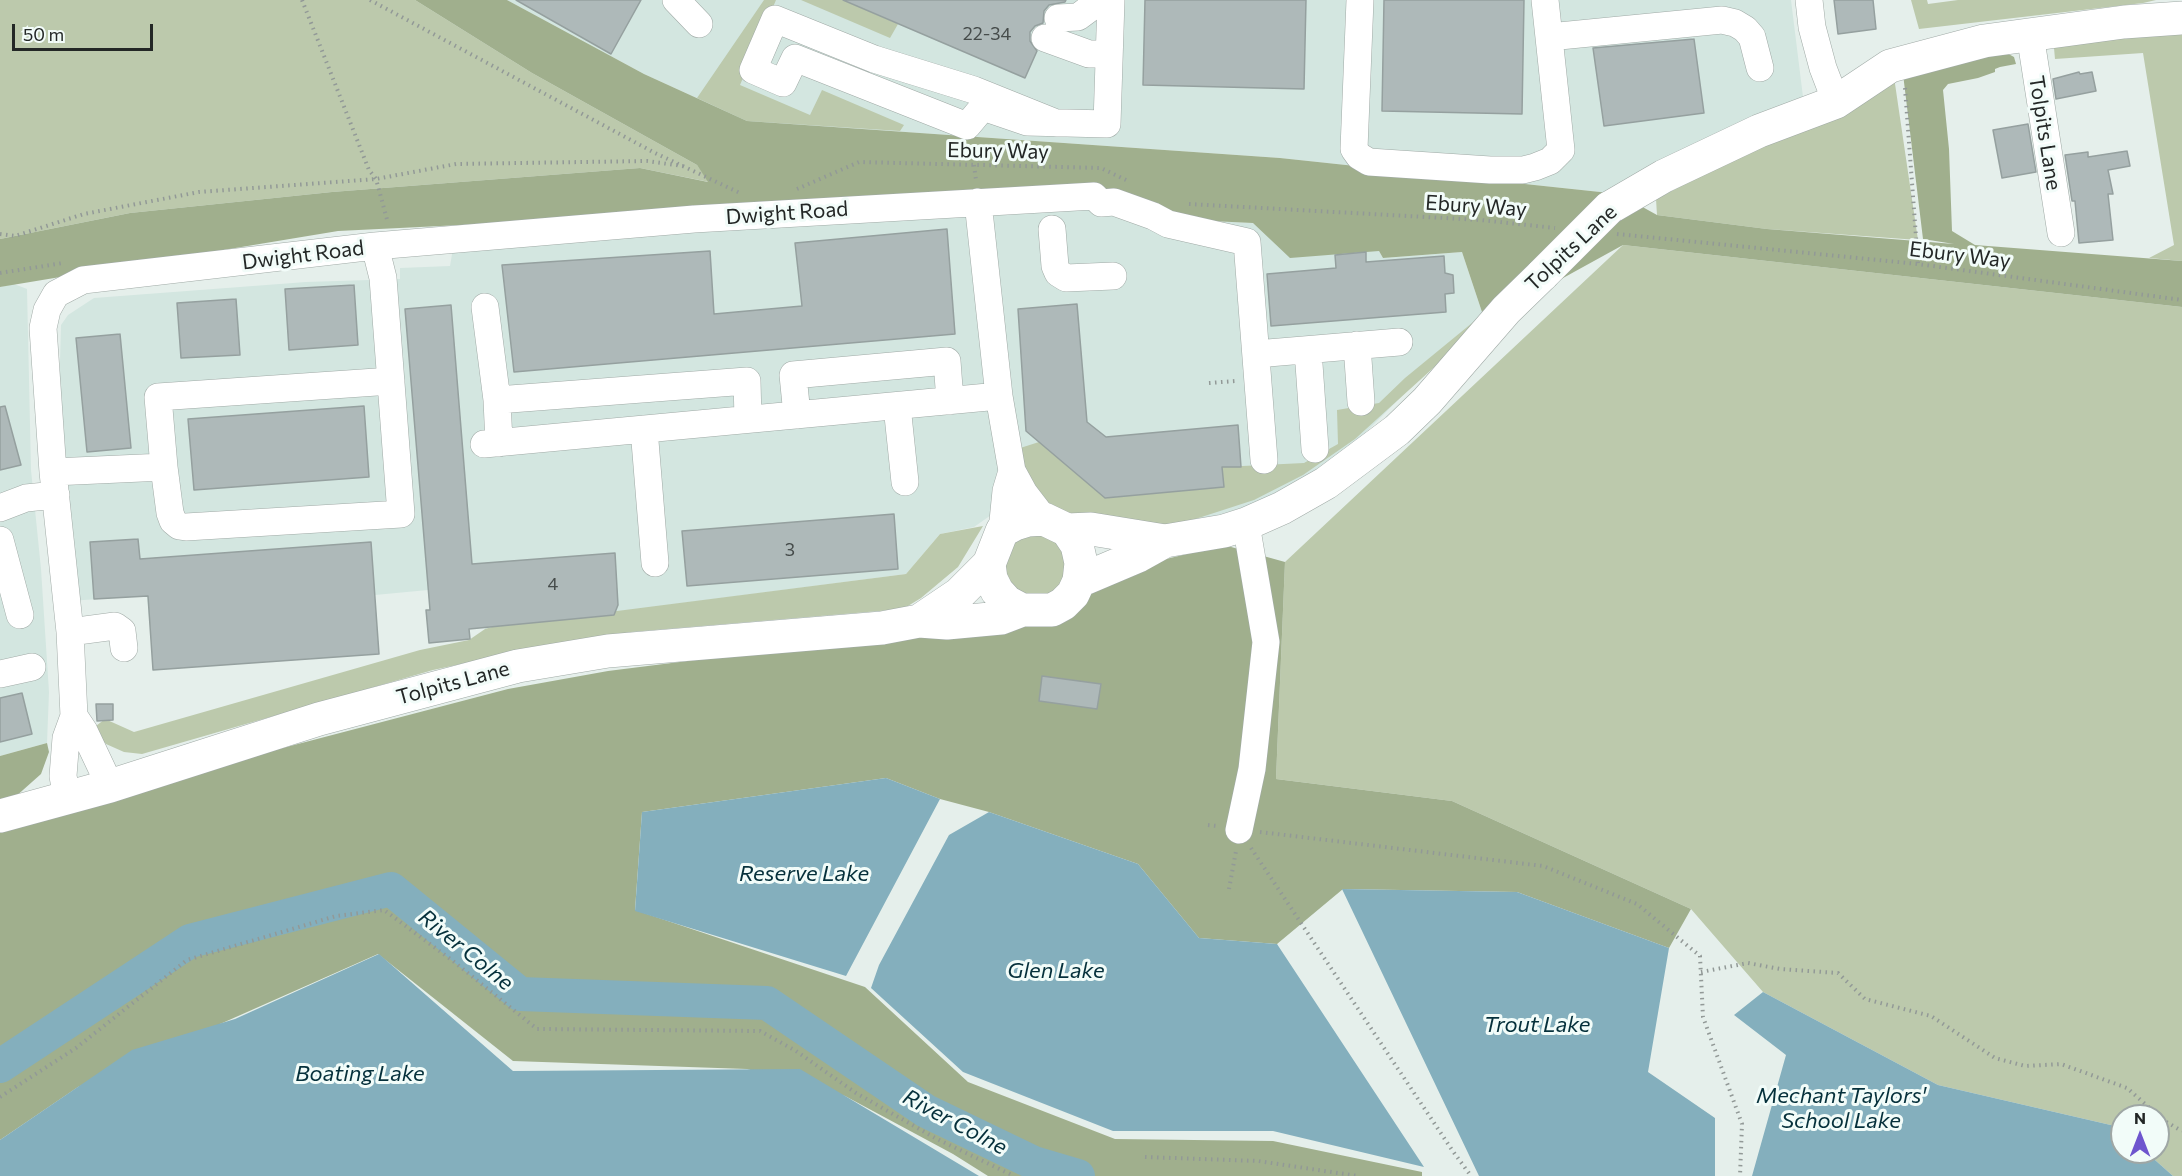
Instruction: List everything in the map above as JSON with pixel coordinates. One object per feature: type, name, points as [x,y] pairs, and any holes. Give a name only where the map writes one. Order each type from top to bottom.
[{"type":"main road","name":"Tolpits Lane","points":[[0,816],[110,786],[320,719],[518,666],[608,651],[882,628],[919,621],[946,623],[1001,618],[1022,610],[1052,610],[1063,604],[1073,594],[1079,581],[1165,541],[1224,531],[1246,524],[1282,508],[1326,483],[1396,430],[1427,401],[1506,310],[1543,274],[1664,177],[1759,131],[1836,102],[1890,66],[1984,41],[2182,18]]},
{"type":"main road","name":"Tolpits Lane","points":[[919,621],[959,594],[989,564],[1002,531],[1015,524],[1028,520],[1165,541]]},
{"type":"main road","points":[[1055,525],[1077,545],[1081,563],[1079,581]]},
{"type":"main road","points":[[989,564],[997,591],[1007,602],[1022,610]]},
{"type":"street","points":[[676,0],[699,24]]},
{"type":"street","points":[[1101,0],[1078,17],[1051,28],[1089,54],[1109,54]]},
{"type":"street","points":[[1056,123],[974,90],[873,58],[775,18],[753,70],[783,83],[795,58],[967,126],[983,107],[1027,122],[1056,123],[1107,123],[1111,0]]},
{"type":"street","points":[[1360,0],[1354,149],[1359,156],[1369,162],[1490,170],[1523,170],[1550,161],[1561,150],[1545,0]]},
{"type":"street","points":[[1809,0],[1812,27],[1822,68],[1836,102]]},
{"type":"street","points":[[1549,37],[1722,20],[1735,23],[1752,37],[1760,68]]},
{"type":"street","name":"Tolpits Lane","points":[[2030,34],[2061,233]]},
{"type":"street","name":"Dwight Road","points":[[74,716],[43,327],[47,310],[56,294],[83,280],[383,240],[1094,196],[1101,203],[1114,202],[1168,224],[1247,242],[1257,354]]},
{"type":"street","points":[[978,202],[999,396],[1012,471],[1024,493],[1055,525]]},
{"type":"street","points":[[1052,229],[1055,266],[1058,273],[1066,278],[1113,276]]},
{"type":"street","points":[[383,240],[383,278],[392,381],[401,514],[186,527],[179,526],[173,520],[164,467],[158,397],[392,381]]},
{"type":"street","points":[[485,307],[497,400],[491,443],[999,396]]},
{"type":"street","points":[[1264,460],[1257,354],[1399,342]]},
{"type":"street","points":[[1357,345],[1361,402]]},
{"type":"street","points":[[1308,350],[1315,449]]},
{"type":"street","points":[[797,415],[793,375],[946,361],[950,401]]},
{"type":"street","points":[[497,400],[747,381],[748,419]]},
{"type":"street","points":[[897,406],[905,482]]},
{"type":"street","points":[[644,429],[655,563]]},
{"type":"street","points":[[0,508],[54,484],[164,467]]},
{"type":"street","points":[[1002,531],[1006,492],[1012,471]]},
{"type":"street","points":[[1239,830],[1252,769],[1266,642],[1246,524]]},
{"type":"street","points":[[0,540],[20,615]]},
{"type":"street","points":[[69,632],[115,626],[122,631],[124,648]]},
{"type":"street","points":[[0,674],[32,667]]},
{"type":"street","points":[[74,716],[84,731],[110,786]]},
{"type":"street","points":[[67,798],[63,776],[66,738],[74,716]]},
{"type":"path","points":[[302,0],[369,170],[376,179],[383,240]]},
{"type":"path","points":[[370,0],[683,166],[750,198]]},
{"type":"path","points":[[1904,87],[1918,264]]},
{"type":"path","points":[[0,234],[15,236],[84,214],[199,192],[376,179],[456,164],[647,161],[683,166]]},
{"type":"path","name":"Ebury Way","points":[[789,193],[859,162],[1101,168],[1133,183]]},
{"type":"path","name":"Ebury Way","points":[[1187,204],[1481,220],[1563,228]]},
{"type":"path","name":"Ebury Way","points":[[1609,221],[2182,300]]},
{"type":"path","points":[[1229,889],[1239,830]]},
{"type":"path","points":[[1239,830],[1543,866],[1637,904],[1700,956],[1703,1017],[1742,1124],[1740,1176]]},
{"type":"path","points":[[1239,830],[1452,1150],[1472,1176]]},
{"type":"path","points":[[0,1097],[76,1048],[187,960],[336,916],[384,910],[453,961],[537,1029],[760,1031],[796,1052],[856,1093],[937,1138],[1014,1176]]},
{"type":"path","points":[[1701,972],[1748,963],[1780,969],[1838,973],[1864,999],[1931,1016],[1995,1058],[2025,1066],[2061,1064],[2127,1088],[2163,1120],[2182,1131]]},
{"type":"path","points":[[1145,1157],[1258,1161],[1358,1176]]},
{"type":"shaded area","points":[[507,0],[1791,0],[1803,97],[1619,194],[1280,158],[747,121],[644,74]]},
{"type":"shaded area","points":[[979,194],[1189,220],[1253,223],[1379,251],[1383,258],[1462,252],[1485,321],[1444,354],[1341,457],[1254,504],[1191,523],[1088,520],[1011,501],[974,527],[940,534],[906,574],[485,629],[481,585],[375,595],[375,601],[149,618],[147,596],[68,601],[58,436],[61,325],[68,315],[94,298],[306,282],[400,279],[400,268],[450,266],[457,225],[728,211]]},
{"type":"shaded area","points":[[14,284],[27,289],[31,470],[41,569],[49,692],[47,743],[0,756],[0,287]]},
{"type":"green space","points":[[0,0],[415,0],[532,73],[697,165],[709,182],[640,168],[332,192],[130,213],[0,239]]},
{"type":"green space","points":[[415,0],[507,0],[644,74],[747,121],[1280,158],[1619,194],[1657,215],[1767,229],[1954,244],[1923,239],[1903,74],[2003,51],[2014,57],[2016,64],[2000,67],[1995,69],[1995,72],[1978,78],[1948,84],[1943,90],[1949,149],[1952,231],[1975,245],[2182,261],[2182,307],[1623,245],[1485,321],[1462,252],[1383,258],[1379,251],[1290,258],[1253,223],[1189,220],[1116,193],[338,231],[0,287],[0,239],[130,213],[332,192],[640,168],[708,182],[697,165],[532,73]]},
{"type":"green space","points":[[764,0],[776,0],[740,85],[810,115],[822,90],[904,125],[900,131],[747,121],[697,98]]},
{"type":"green space","points":[[801,0],[843,0],[898,24],[890,38]]},
{"type":"green space","points":[[1911,0],[1927,0],[1928,4],[1958,0],[2156,0],[1919,29]]},
{"type":"green space","points":[[2182,29],[2182,261],[2149,258],[2174,245],[2143,53],[2055,59],[2054,48]]},
{"type":"green space","points":[[1894,77],[1918,240],[1767,229],[1657,215],[1656,199]]},
{"type":"green space","points":[[1623,245],[2182,307],[2182,1176],[2173,1176],[2160,1164],[2170,1164],[2170,1104],[2110,1104],[2110,1125],[1938,1085],[1763,992],[1691,909],[1452,801],[1276,779],[1285,562]]},
{"type":"green space","points":[[1483,314],[1485,321],[1355,439],[1303,475],[1254,500],[1180,524],[1151,525],[1086,519],[1052,506],[1035,495],[1014,450],[1039,442],[1105,498],[1223,487],[1222,467],[1304,463],[1338,444],[1337,410],[1379,403],[1405,378]]},
{"type":"green space","points":[[983,526],[958,567],[921,598],[903,609],[631,632],[503,655],[433,670],[142,754],[124,752],[106,744],[92,729],[105,719],[134,732],[420,650],[469,640],[492,627],[906,574],[940,534]]},
{"type":"green space","points":[[1038,533],[1059,542],[1070,562],[1057,593],[1027,599],[1004,577],[1004,556],[1017,539]]},
{"type":"green space","points":[[1224,545],[1285,562],[1276,779],[1452,801],[1691,909],[1669,948],[1517,892],[1343,889],[1277,944],[1199,938],[1138,864],[989,812],[940,799],[886,778],[642,812],[635,910],[865,987],[968,1082],[1115,1139],[1273,1141],[1422,1172],[1422,1176],[988,1176],[953,1154],[845,1096],[747,1069],[513,1061],[378,954],[78,1087],[0,1140],[0,822],[508,689],[608,671],[1006,621],[1129,568]]},
{"type":"green space","points":[[47,743],[49,752],[41,774],[14,798],[0,802],[0,756]]},
{"type":"water","name":"Reserve Lake","points":[[886,778],[940,799],[846,976],[635,911],[642,812]]},
{"type":"water","name":"Glen Lake","points":[[989,812],[1138,864],[1199,938],[1277,944],[1424,1167],[1273,1131],[1113,1131],[963,1072],[871,988],[879,965],[949,835]]},
{"type":"water","name":"Trout Lake","points":[[1342,889],[1517,892],[1669,948],[1648,1072],[1715,1118],[1715,1176],[1479,1176]]},
{"type":"water","name":"Boating Lake","points":[[379,954],[513,1071],[800,1069],[979,1176],[0,1176],[0,1140],[132,1050],[235,1019]]},
{"type":"water","name":"Mechant Taylors' School Lake","points":[[1763,992],[1938,1085],[2110,1125],[2110,1164],[2160,1164],[2173,1176],[1752,1176],[1786,1055],[1734,1015]]},
{"type":"building","points":[[516,0],[641,0],[611,54]]},
{"type":"building","points":[[843,0],[1066,0],[1049,5],[1044,11],[1043,23],[1035,26],[1030,32],[1030,41],[1037,51],[1025,78]]},
{"type":"building","points":[[1145,0],[1306,0],[1304,89],[1143,85]]},
{"type":"building","points":[[1384,0],[1524,0],[1522,114],[1382,111]]},
{"type":"building","points":[[1834,0],[1873,0],[1876,29],[1838,34]]},
{"type":"building","points":[[1694,39],[1704,113],[1604,126],[1593,48]]},
{"type":"building","points":[[2079,72],[2080,74],[2092,72],[2096,91],[2056,99],[2053,79]]},
{"type":"building","points":[[2028,124],[2036,172],[2002,178],[1993,130]]},
{"type":"building","points":[[2127,151],[2130,166],[2108,170],[2113,194],[2108,194],[2113,240],[2079,243],[2075,201],[2072,201],[2065,155],[2088,152],[2088,157]]},
{"type":"building","points":[[947,229],[955,334],[514,372],[502,265],[710,251],[714,314],[802,306],[795,243]]},
{"type":"building","points":[[1366,252],[1366,262],[1444,256],[1445,273],[1453,275],[1454,293],[1445,294],[1446,312],[1271,326],[1267,274],[1336,268],[1335,255]]},
{"type":"building","points":[[354,285],[358,345],[289,350],[285,289]]},
{"type":"building","points":[[236,299],[240,355],[181,358],[177,303]]},
{"type":"building","points":[[1077,304],[1087,422],[1106,437],[1238,425],[1241,467],[1222,467],[1224,487],[1105,498],[1026,431],[1018,309]]},
{"type":"building","points":[[451,305],[472,564],[615,553],[618,605],[614,615],[469,629],[470,639],[429,643],[426,610],[430,610],[405,309]]},
{"type":"building","points":[[120,334],[131,448],[87,452],[76,338]]},
{"type":"building","points":[[5,406],[21,465],[0,470],[0,407]]},
{"type":"building","points":[[364,406],[369,477],[194,490],[188,419]]},
{"type":"building","points":[[894,514],[898,569],[687,586],[682,531]]},
{"type":"building","points":[[138,539],[140,559],[371,542],[379,654],[153,670],[148,596],[94,599],[90,542]]},
{"type":"building","points":[[1042,676],[1101,684],[1097,709],[1039,701]]},
{"type":"building","points":[[22,693],[32,734],[0,742],[0,698]]},
{"type":"building","points":[[96,704],[113,704],[113,720],[97,721]]},
{"type":"waterway","name":"River Colne","points":[[0,1066],[190,941],[391,889],[520,994],[767,1003],[926,1111],[1034,1163],[1078,1176]]}]
